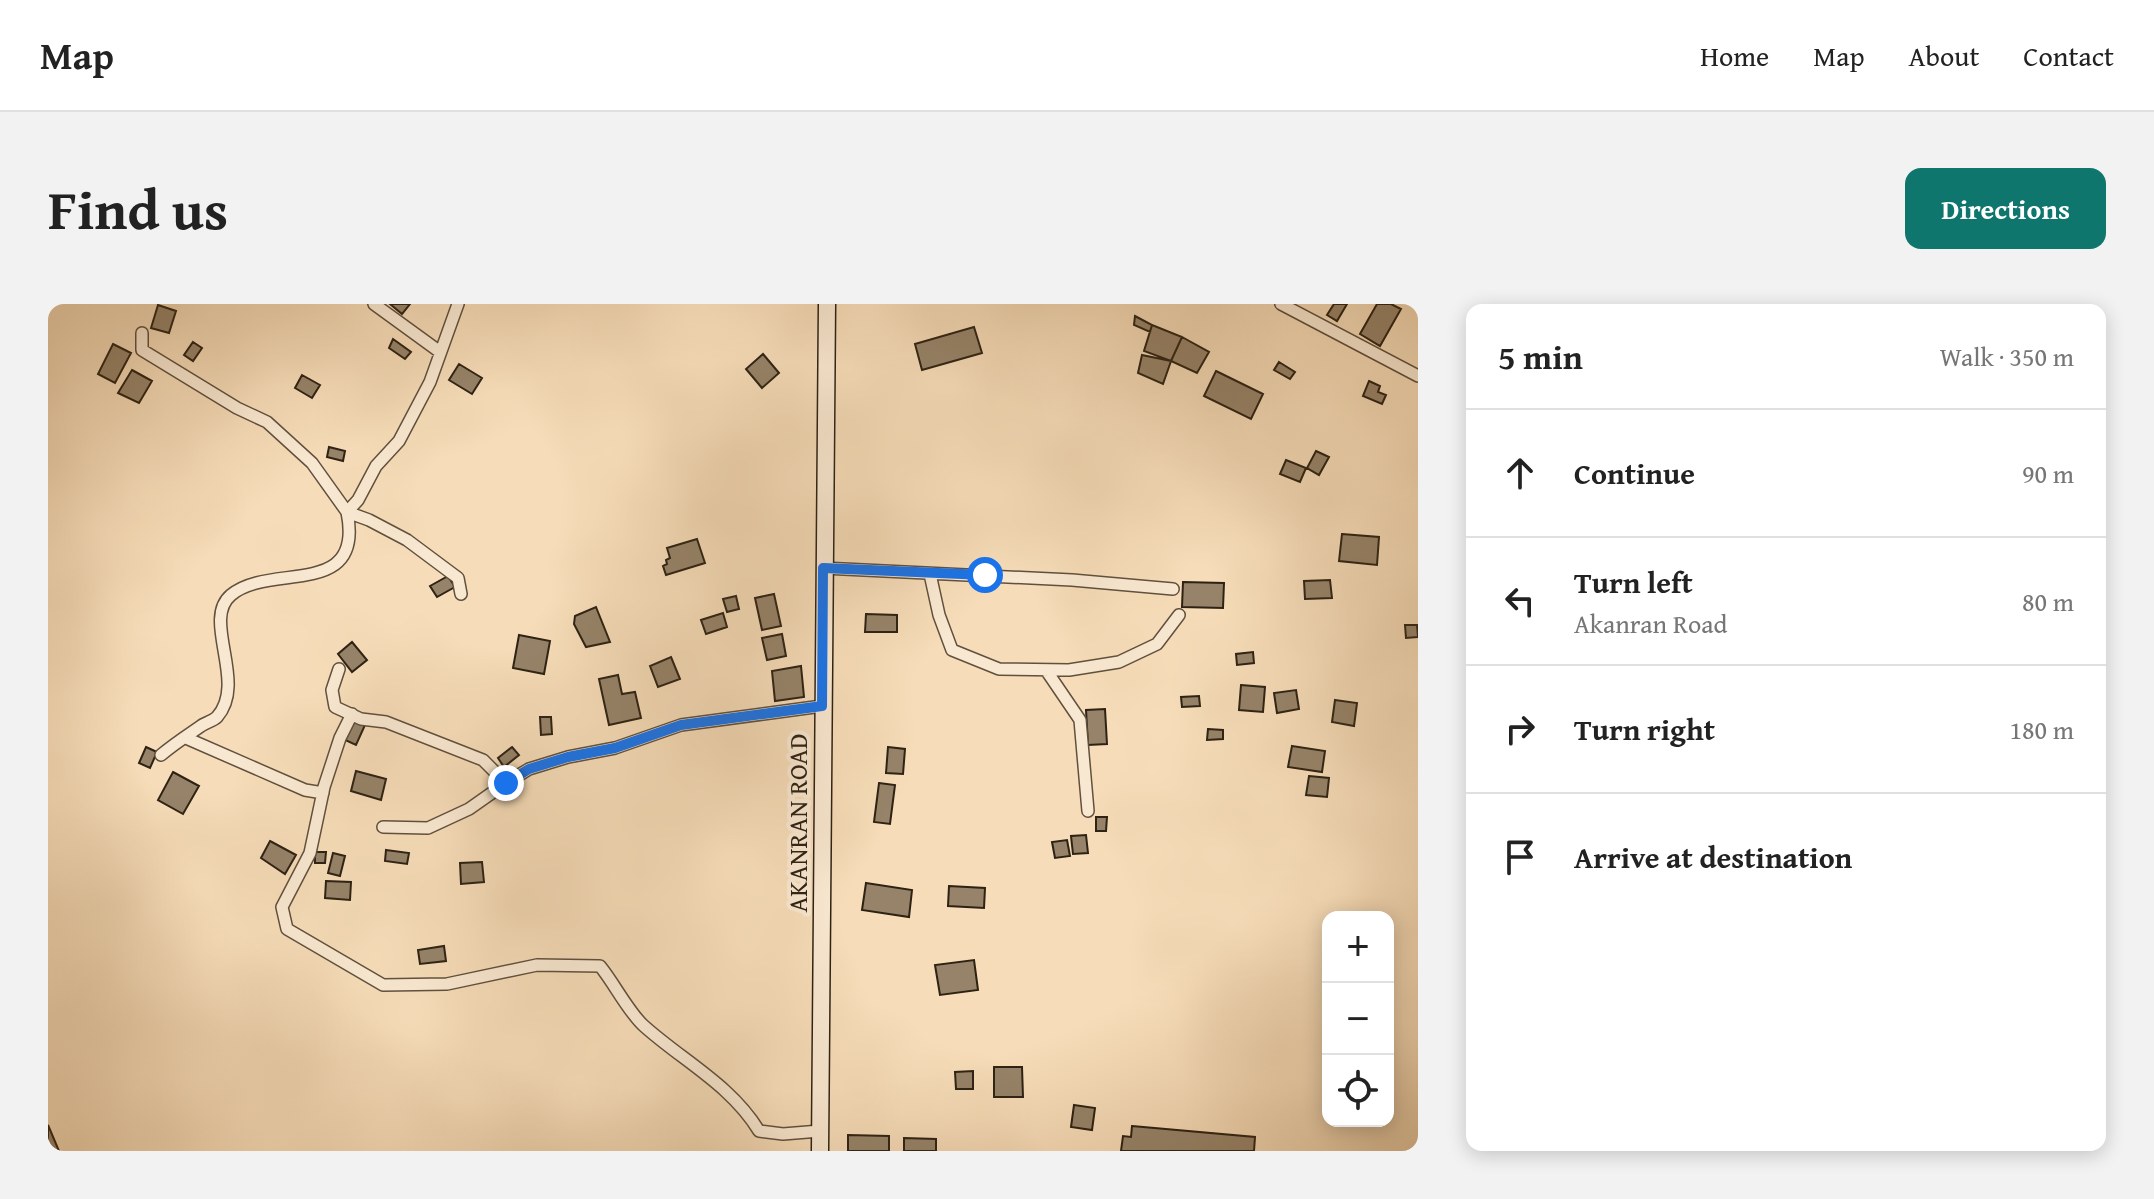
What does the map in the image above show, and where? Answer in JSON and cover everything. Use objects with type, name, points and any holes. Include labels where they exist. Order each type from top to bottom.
[{"type":"main road","name":"AKANRAN ROAD","points":[[820,1151],[827,304]]},
{"type":"street","points":[[374,304],[440,352]]},
{"type":"street","points":[[347,512],[358,500],[376,466],[399,441],[430,382],[458,304]]},
{"type":"street","points":[[1281,304],[1418,376]]},
{"type":"street","points":[[142,333],[142,350],[237,408],[267,422],[312,463],[347,512],[351,531],[343,552],[331,568],[303,577],[245,586],[228,596],[220,619],[231,686],[217,717],[161,755]]},
{"type":"street","points":[[347,512],[369,520],[431,556],[458,578],[461,594]]},
{"type":"street","points":[[823,568],[1072,580],[1173,589]]},
{"type":"street","points":[[930,574],[939,615],[952,650],[999,669],[1069,670],[1119,662],[1157,644],[1179,615]]},
{"type":"street","points":[[339,669],[332,690],[335,707],[361,719],[386,722],[483,760],[506,783]]},
{"type":"street","points":[[1046,670],[1080,720],[1088,811]]},
{"type":"street","points":[[383,827],[428,828],[469,809],[529,769],[568,757],[615,748],[681,725],[822,706]]},
{"type":"street","points":[[352,714],[340,738],[323,793],[310,853],[282,907],[287,929],[383,985],[447,984],[537,965],[600,966],[642,1024],[718,1084],[748,1113],[759,1131],[783,1134],[820,1131]]},
{"type":"street","points":[[186,738],[305,790],[323,793]]},
{"type":"building","points":[[390,304],[410,304],[402,314]]},
{"type":"building","points":[[1334,304],[1347,304],[1337,321],[1327,315]]},
{"type":"building","points":[[1377,304],[1391,304],[1401,309],[1380,346],[1360,334]]},
{"type":"building","points":[[158,305],[176,311],[169,333],[151,328]]},
{"type":"building","points":[[1135,316],[1152,325],[1150,332],[1134,325]]},
{"type":"building","points":[[1152,325],[1182,337],[1171,361],[1144,351]]},
{"type":"building","points":[[974,327],[982,353],[922,370],[915,344]]},
{"type":"building","points":[[1182,337],[1209,352],[1197,373],[1171,361]]},
{"type":"building","points":[[393,339],[411,352],[405,359],[389,348]]},
{"type":"building","points":[[193,342],[202,348],[193,361],[184,355]]},
{"type":"building","points":[[113,344],[131,353],[115,383],[98,374]]},
{"type":"building","points":[[763,354],[779,373],[762,388],[746,369]]},
{"type":"building","points":[[1142,355],[1171,361],[1163,384],[1138,373]]},
{"type":"building","points":[[1279,362],[1295,372],[1290,379],[1274,370]]},
{"type":"building","points":[[459,364],[482,378],[472,394],[449,380]]},
{"type":"building","points":[[132,370],[152,381],[139,403],[118,393]]},
{"type":"building","points":[[1216,371],[1263,394],[1251,419],[1204,396]]},
{"type":"building","points":[[302,375],[320,385],[312,398],[295,388]]},
{"type":"building","points":[[1369,381],[1380,386],[1378,392],[1386,395],[1382,404],[1363,396]]},
{"type":"building","points":[[329,447],[345,451],[343,461],[327,457]]},
{"type":"building","points":[[1316,451],[1329,457],[1319,475],[1307,468]]},
{"type":"building","points":[[1286,460],[1306,468],[1300,482],[1280,474]]},
{"type":"building","points":[[1342,534],[1379,537],[1377,565],[1339,561]]},
{"type":"building","points":[[697,539],[705,563],[666,575],[663,566],[670,558],[667,548]]},
{"type":"building","points":[[448,576],[455,587],[437,597],[430,586]]},
{"type":"building","points":[[1330,580],[1332,598],[1305,599],[1304,581]]},
{"type":"building","points":[[1183,582],[1224,583],[1223,608],[1182,607]]},
{"type":"building","points":[[774,594],[781,626],[762,630],[755,598]]},
{"type":"building","points":[[736,596],[739,609],[727,612],[723,599]]},
{"type":"building","points":[[596,607],[610,642],[586,647],[574,624],[575,616]]},
{"type":"building","points":[[723,613],[727,627],[706,634],[701,620]]},
{"type":"building","points":[[866,614],[897,615],[897,632],[865,632]]},
{"type":"building","points":[[1405,625],[1417,625],[1418,637],[1406,638]]},
{"type":"building","points":[[782,634],[786,656],[767,660],[762,638]]},
{"type":"building","points":[[519,635],[550,641],[544,674],[513,668]]},
{"type":"building","points":[[352,642],[367,660],[352,672],[338,654]]},
{"type":"building","points":[[1253,652],[1254,663],[1237,665],[1236,654]]},
{"type":"building","points":[[671,657],[680,679],[658,687],[650,666]]},
{"type":"building","points":[[801,666],[804,697],[775,701],[772,671]]},
{"type":"building","points":[[618,675],[622,694],[635,692],[641,718],[609,725],[599,679]]},
{"type":"building","points":[[1241,685],[1265,687],[1263,712],[1239,710]]},
{"type":"building","points":[[1296,690],[1299,709],[1277,713],[1274,693]]},
{"type":"building","points":[[1199,696],[1200,706],[1182,707],[1181,697]]},
{"type":"building","points":[[1335,700],[1357,703],[1354,726],[1332,722]]},
{"type":"building","points":[[1105,709],[1107,744],[1088,745],[1086,710]]},
{"type":"building","points":[[540,717],[551,717],[552,734],[541,735]]},
{"type":"building","points":[[351,719],[365,725],[356,745],[343,739]]},
{"type":"building","points":[[1208,729],[1223,730],[1223,739],[1207,740]]},
{"type":"building","points":[[1292,746],[1325,751],[1322,772],[1288,767]]},
{"type":"building","points":[[146,747],[157,752],[150,768],[139,763]]},
{"type":"building","points":[[512,747],[519,755],[504,767],[498,758]]},
{"type":"building","points":[[888,747],[905,749],[903,774],[886,773]]},
{"type":"building","points":[[356,771],[386,779],[381,800],[351,791]]},
{"type":"building","points":[[173,772],[199,786],[183,814],[158,800]]},
{"type":"building","points":[[1309,776],[1329,778],[1327,797],[1306,795]]},
{"type":"building","points":[[879,783],[895,785],[890,824],[874,822]]},
{"type":"building","points":[[1096,817],[1107,817],[1106,831],[1096,831]]},
{"type":"building","points":[[1086,835],[1088,853],[1073,854],[1071,836]]},
{"type":"building","points":[[1067,840],[1070,856],[1055,858],[1052,842]]},
{"type":"building","points":[[270,841],[296,855],[285,874],[261,858]]},
{"type":"building","points":[[386,850],[409,853],[407,864],[385,861]]},
{"type":"building","points":[[315,852],[326,852],[325,863],[315,863]]},
{"type":"building","points":[[333,853],[345,856],[340,876],[328,873]]},
{"type":"building","points":[[482,862],[484,882],[461,884],[460,863]]},
{"type":"building","points":[[326,881],[351,882],[350,900],[325,898]]},
{"type":"building","points":[[866,883],[912,890],[909,917],[862,910]]},
{"type":"building","points":[[949,886],[985,888],[984,908],[948,906]]},
{"type":"building","points":[[444,946],[446,961],[420,964],[418,950]]},
{"type":"building","points":[[974,960],[978,990],[940,995],[935,965]]},
{"type":"building","points":[[994,1067],[1022,1067],[1023,1097],[994,1097]]},
{"type":"building","points":[[973,1071],[973,1089],[956,1089],[955,1072]]},
{"type":"building","points":[[1074,1105],[1095,1108],[1092,1130],[1071,1127]]},
{"type":"building","points":[[48,1125],[59,1151],[48,1151]]},
{"type":"building","points":[[1132,1126],[1255,1137],[1254,1151],[1121,1151],[1123,1136],[1131,1137]]},
{"type":"building","points":[[848,1135],[889,1136],[889,1151],[848,1151]]},
{"type":"building","points":[[904,1138],[936,1139],[936,1151],[904,1151]]},
{"type":"route","points":[[506,783],[529,769],[568,757],[615,748],[681,725],[822,706],[823,568],[985,575]]}]
